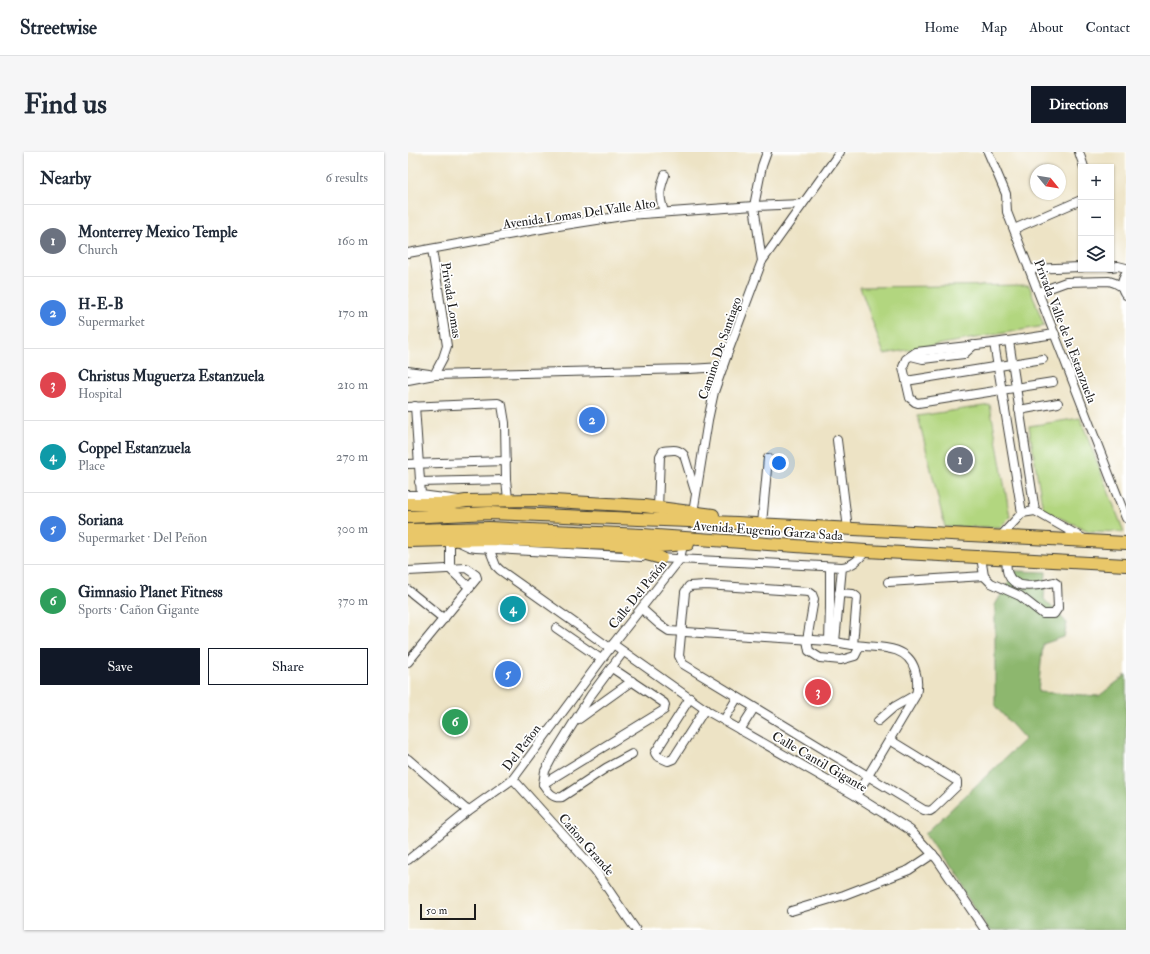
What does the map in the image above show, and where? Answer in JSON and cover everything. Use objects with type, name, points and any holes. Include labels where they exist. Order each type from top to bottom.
[{"type":"highway","points":[[408,504],[447,504],[466,501],[508,499],[589,503],[693,512],[728,518],[737,523]]},
{"type":"highway","name":"Avenida Eugenio Garza Sada","points":[[408,517],[489,513],[762,524],[1126,543]]},
{"type":"highway","name":"Avenida Eugenio Garza Sada","points":[[408,530],[489,528],[643,535],[866,551],[1126,565]]},
{"type":"highway","points":[[408,541],[489,539],[658,546],[683,545],[719,540]]},
{"type":"highway","points":[[604,543],[661,558]]},
{"type":"street","points":[[762,261],[754,206],[762,166],[767,152]]},
{"type":"street","name":"Camino De Santiago","points":[[693,512],[714,392],[762,261],[840,152]]},
{"type":"street","name":"Privada Valle de la Estanzuela","points":[[988,152],[1006,194],[1007,212],[1126,518]]},
{"type":"street","points":[[1079,152],[1083,164]]},
{"type":"street","points":[[664,212],[660,199],[660,189],[665,175]]},
{"type":"street","points":[[1014,229],[1078,201]]},
{"type":"street","name":"Avenida Lomas Del Valle Alto","points":[[408,253],[552,227],[629,215],[802,204]]},
{"type":"street","name":"Privada Lomas","points":[[432,249],[447,346],[443,358],[434,375]]},
{"type":"street","points":[[1114,267],[1126,268]]},
{"type":"street","points":[[1063,268],[1066,282]]},
{"type":"street","points":[[1030,269],[1078,268]]},
{"type":"street","points":[[1126,273],[1122,282],[1122,287],[1126,295]]},
{"type":"street","points":[[1039,292],[1066,282],[1109,281],[1122,287]]},
{"type":"street","points":[[1053,382],[918,403],[914,402],[910,398],[903,366],[904,362],[916,352],[1055,334]]},
{"type":"street","points":[[1009,341],[1035,510]]},
{"type":"street","points":[[994,343],[1022,513]]},
{"type":"street","points":[[906,381],[1043,359]]},
{"type":"street","points":[[408,380],[434,375],[723,367]]},
{"type":"street","points":[[408,371],[434,375]]},
{"type":"street","points":[[1020,410],[1058,403]]},
{"type":"street","points":[[421,495],[411,406],[500,404],[504,408],[508,499]]},
{"type":"street","points":[[837,440],[848,529]]},
{"type":"street","points":[[658,508],[660,456],[663,451],[681,451],[684,455],[696,493]]},
{"type":"street","points":[[762,524],[768,458]]},
{"type":"street","points":[[408,464],[506,461]]},
{"type":"street","points":[[419,482],[506,480]]},
{"type":"street","points":[[408,495],[448,497],[466,501]]},
{"type":"street","points":[[1000,537],[1022,513],[1035,510],[1088,541]]},
{"type":"street","points":[[450,569],[452,540],[470,547],[680,560],[830,567],[846,567],[855,562],[866,551]]},
{"type":"street","points":[[680,560],[683,545]]},
{"type":"street","name":"Calle Cantil Gigante","points":[[489,548],[496,566],[500,570],[611,646],[623,652],[706,709],[740,730],[906,826],[933,854],[985,930]]},
{"type":"street","points":[[980,557],[984,576],[990,583],[1020,596],[1043,614],[1054,614],[1058,608],[1057,584],[1054,582],[1030,586],[1017,583],[1012,580],[1008,574],[1006,558]]},
{"type":"street","name":"Calle Del Peñón","points":[[611,646],[680,560]]},
{"type":"street","points":[[830,567],[832,642]]},
{"type":"street","points":[[832,642],[842,567]]},
{"type":"street","points":[[408,571],[466,568],[476,575],[477,580],[408,662]]},
{"type":"street","points":[[450,569],[470,588]]},
{"type":"street","points":[[888,582],[984,576]]},
{"type":"street","points":[[1005,590],[1012,580]]},
{"type":"street","points":[[839,593],[853,594],[857,597],[855,656],[841,660],[820,658],[809,651],[808,640],[814,599],[812,594],[809,592],[706,585],[689,586],[687,588],[684,596],[679,656],[682,664],[737,698],[927,811],[933,809],[958,784],[954,779],[890,740]]},
{"type":"street","points":[[408,590],[444,619]]},
{"type":"street","points":[[642,609],[660,626],[669,631],[808,640],[890,648],[900,651],[909,658],[914,666],[918,678],[916,694],[856,796]]},
{"type":"street","points":[[556,628],[601,659]]},
{"type":"street","name":"Del Peñon","points":[[408,860],[468,811],[513,779],[611,646]]},
{"type":"street","points":[[623,652],[591,695],[544,771],[543,784],[550,794],[562,797],[606,768],[632,754]]},
{"type":"street","points":[[543,784],[664,710],[664,703],[612,668]]},
{"type":"street","points":[[574,722],[632,681]]},
{"type":"street","points":[[878,721],[894,707],[916,694]]},
{"type":"street","points":[[591,695],[602,702]]},
{"type":"street","points":[[690,698],[655,753],[656,756],[668,762],[673,759],[706,709]]},
{"type":"street","points":[[724,720],[737,698]]},
{"type":"street","points":[[740,730],[754,708]]},
{"type":"street","points":[[408,759],[468,811]]},
{"type":"street","name":"Cañon Grande","points":[[513,779],[595,870],[636,930]]},
{"type":"street","points":[[791,911],[844,895],[909,870],[933,854]]},
{"type":"green space","points":[[1029,285],[1044,326],[884,354],[860,287]]},
{"type":"green space","points":[[990,405],[1010,517],[1000,527],[945,527],[918,416]]},
{"type":"green space","points":[[1080,418],[1124,532],[1089,531],[1043,510],[1029,426]]},
{"type":"green space","points":[[1015,571],[1046,572],[1044,599],[1067,623],[1064,637],[1043,644],[1038,692],[1099,696],[1126,675],[1126,930],[989,930],[925,834],[1025,739],[995,706],[995,605]]},
{"type":"place","name":"H-E-B","points":[[592,420]]},
{"type":"place","name":"Monterrey Mexico Temple","points":[[960,460]]},
{"type":"place","name":"Coppel Estanzuela","points":[[513,609]]},
{"type":"place","name":"Soriana","points":[[508,674]]},
{"type":"place","name":"Christus Muguerza Estanzuela","points":[[818,692]]},
{"type":"place","name":"Gimnasio Planet Fitness","points":[[455,722]]}]
